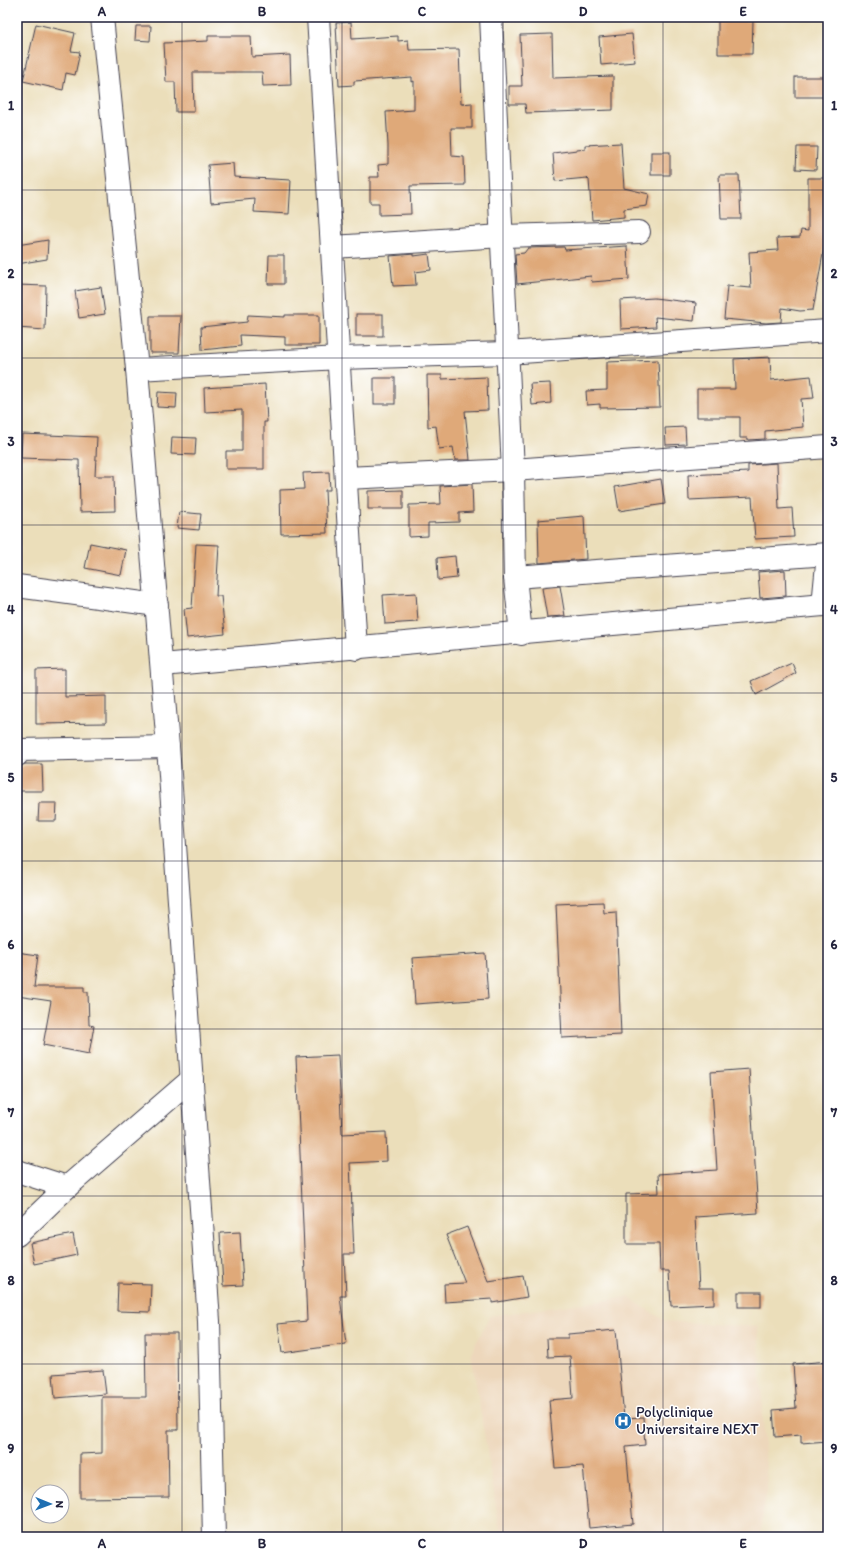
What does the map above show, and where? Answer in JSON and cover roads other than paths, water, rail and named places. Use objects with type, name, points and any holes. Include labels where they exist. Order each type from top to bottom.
[{"type":"street","points":[[102,17],[137,369],[162,665],[209,1321],[214,1537]]},
{"type":"street","points":[[318,17],[340,358],[356,649]]},
{"type":"street","points":[[491,17],[513,470],[515,577],[521,634]]},
{"type":"street","points":[[333,246],[502,236],[639,232]]},
{"type":"street","points":[[137,369],[340,358],[507,353],[828,331]]},
{"type":"street","points":[[346,478],[513,470],[828,447]]},
{"type":"street","points":[[162,665],[521,634],[825,603],[828,554],[515,577]]},
{"type":"street","points":[[17,586],[157,605]]},
{"type":"street","points":[[18,751],[168,747]]},
{"type":"street","points":[[17,1235],[67,1187],[192,1079]]},
{"type":"street","points":[[17,1171],[67,1187]]},
{"type":"place","name":"Polyclinique Universitaire NEXT","points":[[623,1421]]}]
